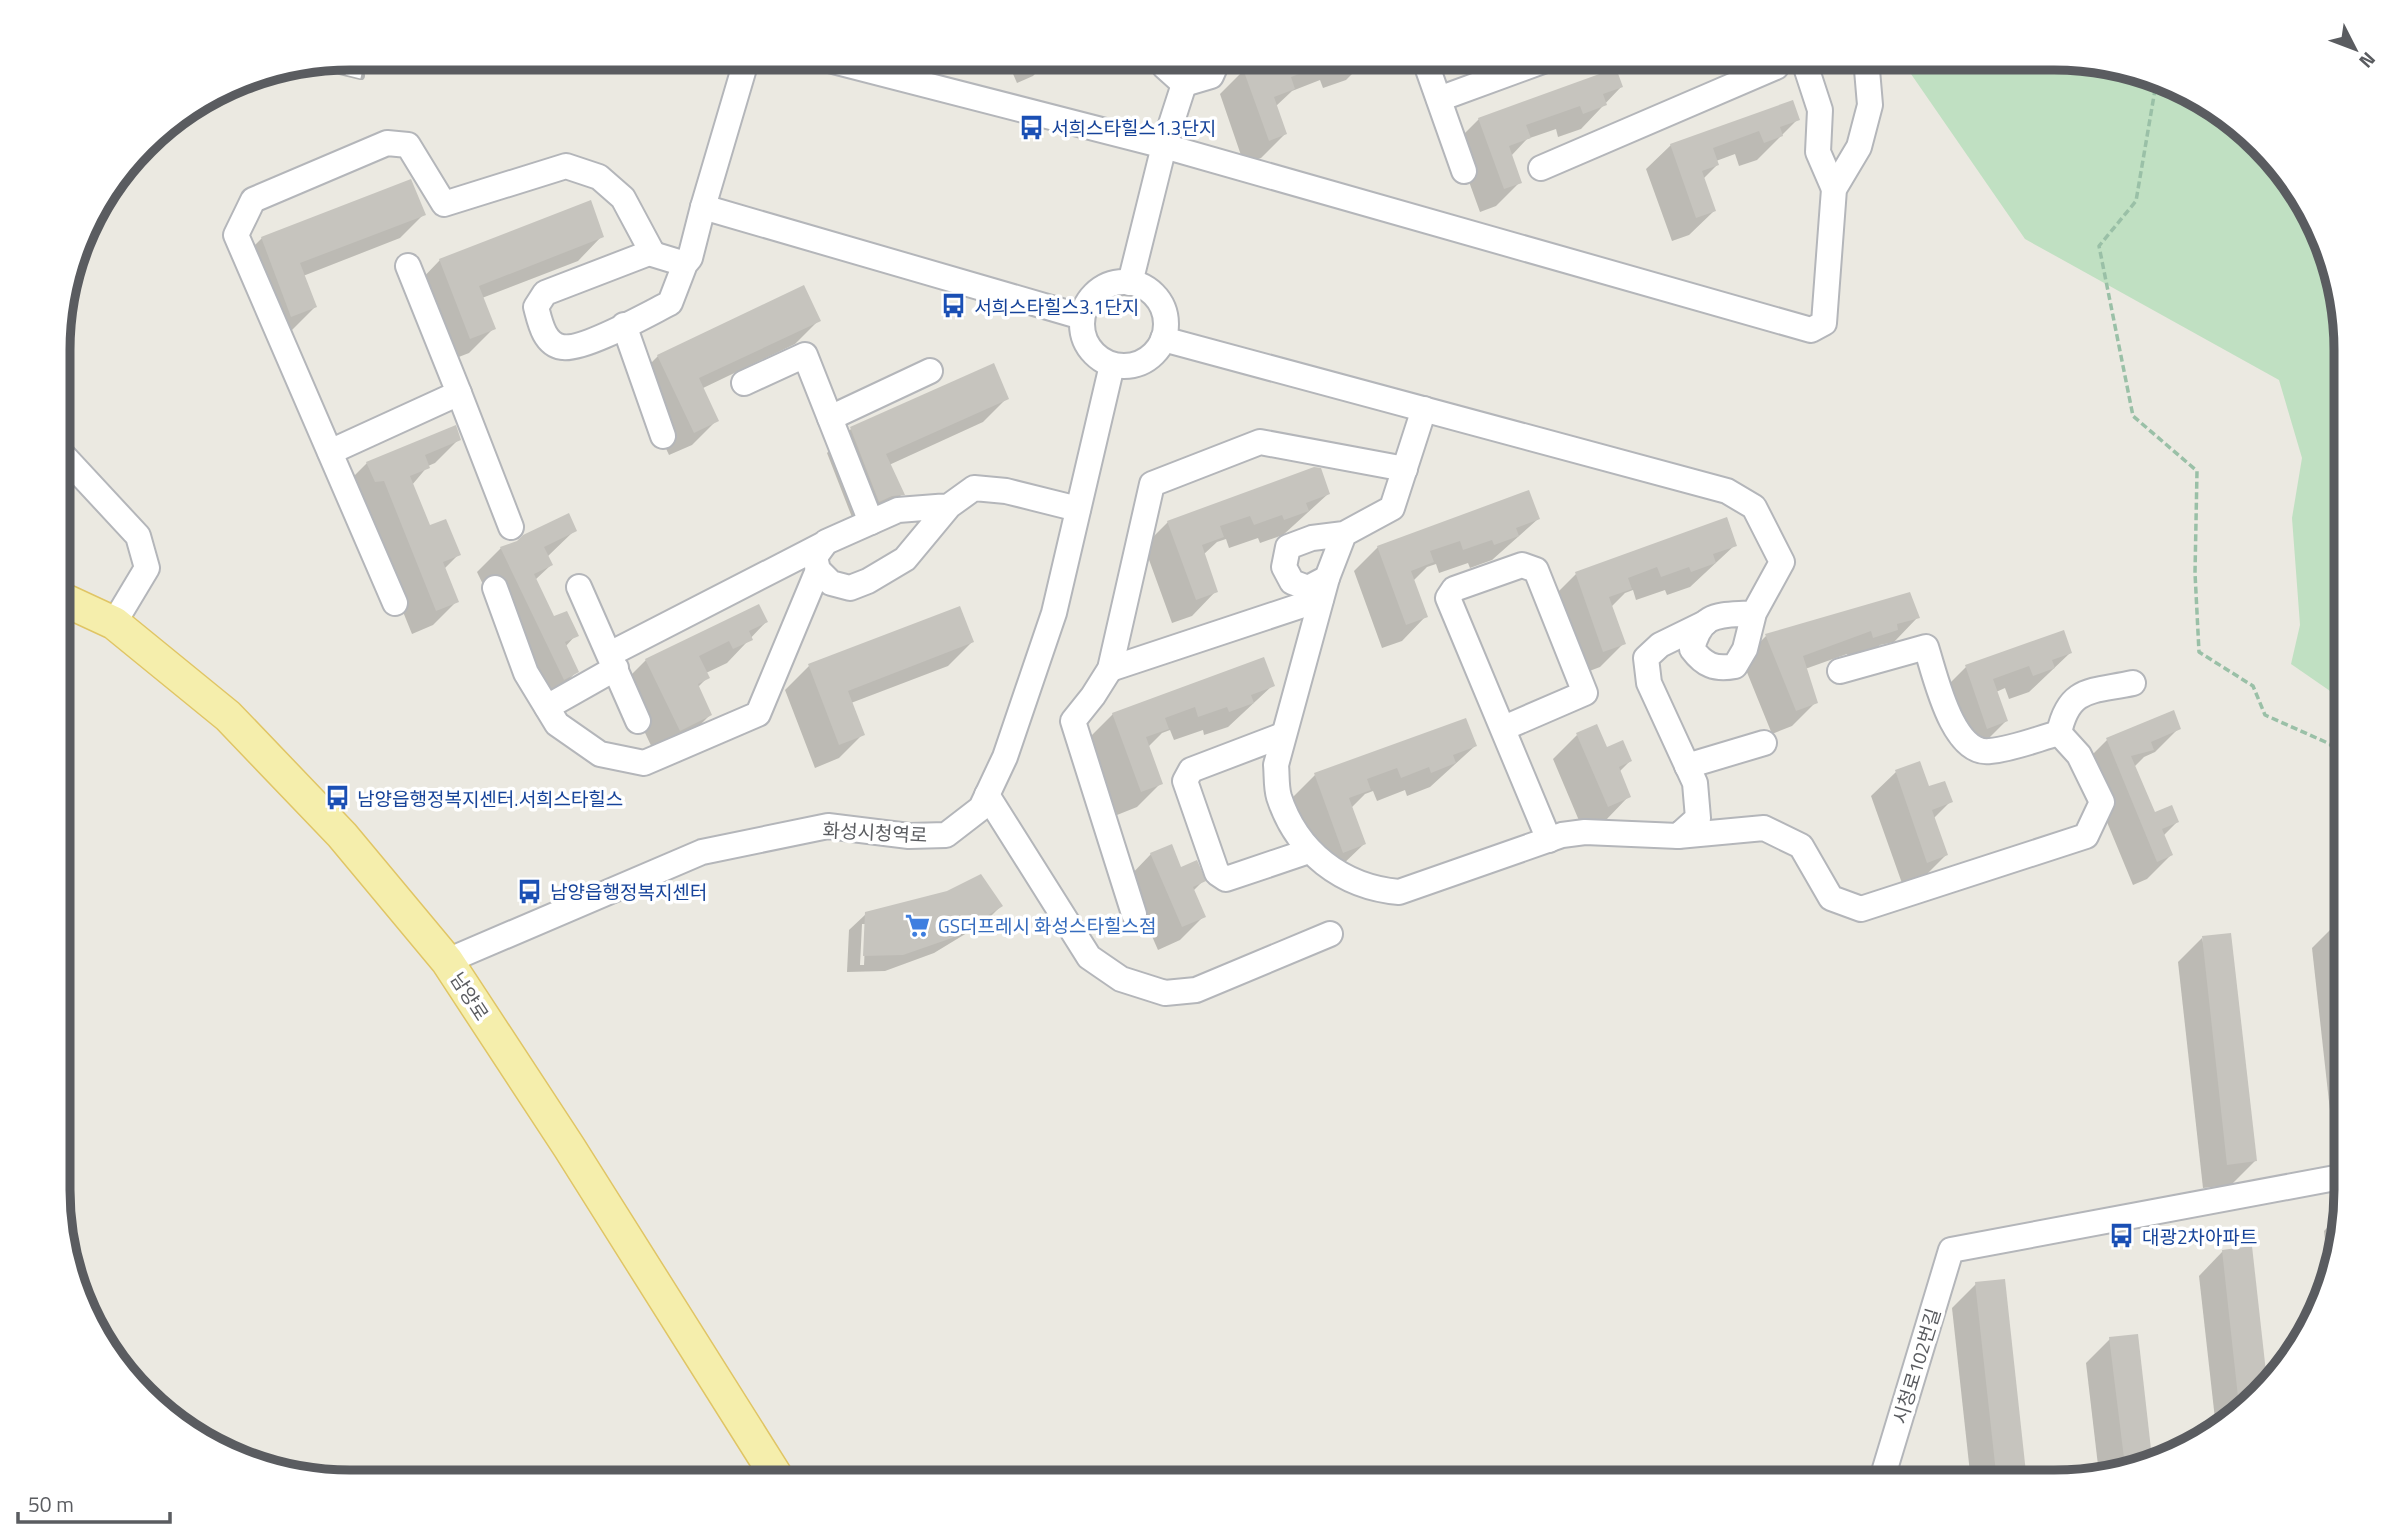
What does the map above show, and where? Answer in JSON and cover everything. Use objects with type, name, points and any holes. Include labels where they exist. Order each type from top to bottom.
[{"type":"main road","name":"남양로","points":[[70,603],[114,623],[228,716],[342,835],[447,961],[569,1147],[772,1470]]},
{"type":"street","points":[[685,264],[649,253],[545,293],[536,307],[541,326],[549,341],[562,347],[584,345],[670,303],[685,264],[690,258],[743,70]]},
{"type":"street","points":[[868,70],[1164,146],[1811,330],[1824,323],[1834,189],[1859,147],[1870,105],[1867,70]]},
{"type":"street","points":[[1168,70],[1184,84]]},
{"type":"street","points":[[1184,84],[1211,76],[1214,70]]},
{"type":"street","points":[[1428,70],[1464,171]]},
{"type":"street","points":[[1439,99],[1518,70]]},
{"type":"street","points":[[1541,168],[1757,70]]},
{"type":"street","points":[[1807,70],[1819,110],[1818,152],[1834,189]]},
{"type":"street","points":[[1130,283],[1164,146],[1184,84]]},
{"type":"street","points":[[395,603],[236,235],[253,200],[387,143],[408,145],[444,204],[566,166],[599,177],[623,198],[653,254]]},
{"type":"street","points":[[703,207],[1082,317]]},
{"type":"street","points":[[408,266],[511,527]]},
{"type":"street","points":[[1112,283],[1130,283],[1140,285],[1158,299],[1165,317],[1163,339],[1155,353],[1139,363],[1130,366],[1112,365],[1102,361],[1084,340],[1082,317],[1089,300],[1099,290],[1112,283]]},
{"type":"street","points":[[624,325],[663,436]]},
{"type":"street","points":[[1163,339],[1727,491],[1754,507],[1782,562],[1754,613],[1745,649],[1735,666],[1712,666],[1701,660],[1692,649],[1697,630],[1713,617],[1754,613]]},
{"type":"street","points":[[744,383],[805,355],[871,522]]},
{"type":"street","name":"화성시청역로","points":[[447,961],[702,852],[828,826],[909,836],[946,835],[981,808],[1006,757],[1054,614],[1112,365]]},
{"type":"street","points":[[830,418],[930,371]]},
{"type":"street","points":[[330,452],[459,393]]},
{"type":"street","points":[[1324,589],[1308,588],[1292,582],[1284,567],[1288,547],[1312,538],[1344,534],[1392,508],[1424,409]]},
{"type":"street","points":[[1134,914],[1073,721],[1110,669],[1152,484],[1260,442],[1405,469]]},
{"type":"street","points":[[70,463],[138,536],[147,568],[114,623]]},
{"type":"street","points":[[824,544],[815,557],[818,570],[831,583],[850,588],[905,559],[949,506],[974,488],[1006,491],[1078,509]]},
{"type":"street","points":[[547,707],[613,661],[824,544],[898,510],[949,506]]},
{"type":"street","points":[[1344,534],[1324,589],[1276,765],[1279,795],[1291,824],[1309,851],[1343,878],[1375,890],[1399,892],[1549,840],[1585,832],[1678,835],[1764,828],[1801,846],[1831,898],[1861,909],[2086,836],[2102,802],[2079,755],[2059,733]]},
{"type":"street","points":[[1504,728],[1585,693],[1536,570],[1522,565],[1454,589],[1448,598],[1549,840]]},
{"type":"street","points":[[495,587],[526,673],[557,724],[600,754],[644,763],[758,714],[818,570]]},
{"type":"street","points":[[579,587],[638,721]]},
{"type":"street","points":[[1110,669],[1324,589]]},
{"type":"street","points":[[1678,835],[1698,818],[1695,783],[1648,683],[1646,658],[1660,645],[1705,623]]},
{"type":"street","points":[[1840,671],[1926,647],[1953,727],[1968,743],[1987,752],[2059,733]]},
{"type":"street","points":[[2059,733],[2063,713],[2077,696],[2133,683]]},
{"type":"street","points":[[1283,735],[1191,770],[1185,782],[1217,873],[1226,879],[1309,851]]},
{"type":"street","points":[[1687,766],[1764,743]]},
{"type":"street","points":[[987,795],[1089,957],[1121,979],[1165,993],[1196,990],[1330,934]]},
{"type":"street","name":"시청로102번길","points":[[1885,1470],[1951,1250],[2334,1178]]},
{"type":"path","points":[[2155,89],[2136,201],[2099,246],[2133,416],[2197,471],[2195,573],[2199,652],[2253,686],[2265,715],[2330,744],[2334,751]]},
{"type":"green space","points":[[1910,70],[2054,70],[2109,75],[2144,85],[2178,99],[2210,117],[2239,139],[2265,165],[2287,194],[2313,243],[2332,313],[2334,694],[2291,664],[2300,625],[2292,518],[2302,458],[2279,380],[2025,239]]},
{"type":"building","points":[[1243,70],[1310,70],[1291,77],[1295,89],[1274,97],[1287,134],[1269,141]]},
{"type":"building","points":[[1610,70],[1617,70],[1623,87],[1603,94],[1607,105],[1583,114],[1580,106],[1526,125],[1531,138],[1509,146],[1522,183],[1504,189],[1478,118]]},
{"type":"building","points":[[1793,100],[1800,120],[1780,127],[1783,136],[1764,143],[1759,131],[1713,148],[1719,165],[1702,171],[1716,211],[1696,218],[1670,144]]},
{"type":"building","points":[[411,179],[426,215],[300,263],[317,307],[291,317],[261,237]]},
{"type":"building","points":[[591,200],[604,237],[479,286],[496,329],[470,339],[439,259]]},
{"type":"building","points":[[804,285],[821,321],[699,378],[719,421],[694,433],[657,355]]},
{"type":"building","points":[[994,363],[1009,399],[886,454],[905,495],[892,496],[879,502],[850,427]]},
{"type":"building","points":[[456,425],[461,440],[425,455],[430,468],[410,476],[430,525],[446,519],[461,555],[443,562],[459,602],[436,611],[384,481],[375,482],[366,462]]},
{"type":"building","points":[[1314,467],[1321,468],[1330,494],[1306,503],[1309,511],[1284,520],[1282,515],[1254,525],[1250,516],[1220,526],[1224,537],[1202,545],[1218,592],[1196,600],[1167,521]]},
{"type":"building","points":[[1529,490],[1540,519],[1516,528],[1519,536],[1494,545],[1492,540],[1463,550],[1460,541],[1430,551],[1434,562],[1411,571],[1428,617],[1406,625],[1377,546]]},
{"type":"building","points":[[569,513],[577,531],[544,547],[553,565],[534,574],[554,616],[567,611],[579,636],[565,642],[579,672],[564,680],[500,547],[517,541],[523,535]]},
{"type":"building","points":[[1727,517],[1737,546],[1713,554],[1716,563],[1691,572],[1689,567],[1661,577],[1657,567],[1628,578],[1632,589],[1609,597],[1626,644],[1603,652],[1575,572]]},
{"type":"building","points":[[1910,592],[1920,618],[1897,624],[1898,630],[1873,638],[1871,631],[1803,656],[1818,703],[1796,711],[1765,634]]},
{"type":"building","points":[[759,604],[768,622],[749,631],[753,640],[733,649],[729,641],[699,656],[710,678],[698,684],[712,715],[680,731],[645,659]]},
{"type":"building","points":[[960,606],[974,642],[848,691],[865,735],[839,745],[808,664]]},
{"type":"building","points":[[2064,630],[2072,653],[2052,660],[2055,668],[2033,676],[2029,666],[1993,679],[2008,721],[1987,729],[1965,665]]},
{"type":"building","points":[[1264,657],[1275,686],[1251,695],[1254,703],[1229,712],[1227,707],[1198,717],[1195,707],[1165,718],[1169,729],[1146,737],[1163,784],[1141,792],[1112,713]]},
{"type":"building","points":[[2174,710],[2181,729],[2151,742],[2154,750],[2131,756],[2155,812],[2172,805],[2179,822],[2162,829],[2173,855],[2157,862],[2106,738]]},
{"type":"building","points":[[1466,718],[1477,746],[1453,755],[1456,763],[1431,773],[1429,767],[1401,778],[1397,768],[1367,779],[1371,790],[1349,798],[1366,844],[1343,853],[1314,773]]},
{"type":"building","points":[[1597,724],[1607,747],[1623,740],[1632,761],[1619,767],[1631,797],[1608,807],[1576,733]]},
{"type":"building","points":[[1920,761],[1929,786],[1945,781],[1953,802],[1932,810],[1948,855],[1927,863],[1895,770]]},
{"type":"building","points":[[1172,844],[1181,867],[1197,860],[1206,881],[1193,887],[1206,917],[1182,927],[1150,853]]},
{"type":"building","name":"GS더프레시 화성스타힐스점","points":[[981,874],[1003,906],[952,938],[903,955],[863,956],[865,912],[947,891]]},
{"type":"building","points":[[2231,933],[2257,1161],[2227,1165],[2202,936]]},
{"type":"building","points":[[2252,1246],[2266,1373],[2238,1401],[2222,1250]]},
{"type":"building","points":[[2005,1279],[2026,1470],[1996,1470],[1975,1282]]},
{"type":"building","points":[[2138,1334],[2151,1452],[2124,1460],[2109,1337]]},
{"type":"railway","points":[[339,71],[361,76]]},
{"type":"place","name":"서희스타힐스1.3단지","points":[[1031,127]]},
{"type":"place","name":"서희스타힐스3.1단지","points":[[954,306]]},
{"type":"place","name":"남양읍행정복지센터.서희스타힐스","points":[[337,798]]},
{"type":"place","name":"남양읍행정복지센터","points":[[530,891]]},
{"type":"place","name":"GS더프레시 화성스타힐스점","points":[[918,925]]},
{"type":"place","name":"대광2차아파트","points":[[2122,1236]]}]
